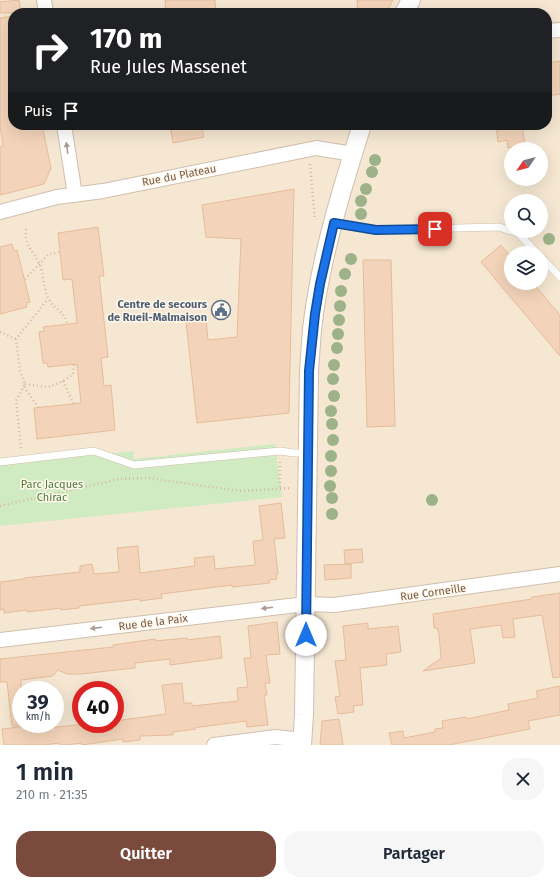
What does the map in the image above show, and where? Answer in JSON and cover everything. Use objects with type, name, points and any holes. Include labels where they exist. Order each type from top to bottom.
[{"type":"street","points":[[65,130],[75,195]]},
{"type":"street","points":[[214,745],[275,738],[302,743],[304,715],[309,371],[312,328],[334,223],[360,130]]},
{"type":"street","name":"Rue du Plateau","points":[[0,212],[57,197],[103,191],[316,148],[353,154]]},
{"type":"street","name":"Rue Corneille","points":[[306,604],[334,605],[560,574]]},
{"type":"street","name":"Rue de la Paix","points":[[0,640],[306,604]]},
{"type":"lane","points":[[334,223],[376,230],[499,227],[504,229]]},
{"type":"lane","points":[[523,238],[530,246]]},
{"type":"lane","points":[[548,264],[560,277]]},
{"type":"lane","points":[[0,462],[94,451],[134,464],[280,451],[308,453]]},
{"type":"path","points":[[310,164],[315,222]]},
{"type":"path","points":[[26,229],[25,234],[30,250],[39,264],[48,299],[66,318],[67,324]]},
{"type":"path","points":[[24,279],[49,254],[60,252]]},
{"type":"path","points":[[38,407],[25,386],[20,371],[16,339],[48,299]]},
{"type":"path","points":[[0,332],[16,339]]},
{"type":"path","points":[[25,386],[48,387],[63,381],[73,374],[74,364]]},
{"type":"path","points":[[63,381],[74,405]]},
{"type":"path","points":[[21,444],[16,401],[25,386]]},
{"type":"path","points":[[279,488],[280,451]]},
{"type":"path","points":[[0,506],[119,480],[135,478],[148,478],[240,491],[293,488]]},
{"type":"shaded area","points":[[0,0],[560,0],[560,745],[0,745]]},
{"type":"green space","name":"Parc Jacques Chirac","points":[[275,444],[282,497],[0,526],[0,465],[133,451],[134,459]]},
{"type":"building","points":[[19,0],[20,8],[8,8],[8,13],[0,13],[0,2]]},
{"type":"building","points":[[165,0],[215,0],[216,8],[166,8]]},
{"type":"building","points":[[357,0],[393,0],[389,8],[358,8]]},
{"type":"building","points":[[8,17],[8,130],[43,130],[51,168],[44,184],[0,195],[0,147],[3,146],[0,125],[0,18]]},
{"type":"building","points":[[560,61],[560,94],[552,95],[552,62]]},
{"type":"building","points":[[171,130],[202,130],[204,137],[173,143]]},
{"type":"building","points":[[497,130],[523,130],[525,142],[507,142],[507,140],[498,142]]},
{"type":"building","points":[[294,189],[289,413],[197,423],[186,321],[206,319],[208,340],[237,337],[241,239],[206,237],[202,205]]},
{"type":"building","points":[[98,227],[104,276],[99,276],[108,357],[101,358],[104,386],[111,385],[115,430],[37,439],[34,408],[81,403],[77,364],[48,367],[47,363],[43,363],[39,332],[44,331],[43,327],[77,323],[72,279],[63,280],[58,233]]},
{"type":"building","points":[[12,244],[14,251],[17,250],[30,302],[26,303],[27,307],[0,314],[0,247]]},
{"type":"building","points":[[501,245],[504,249],[504,289],[481,262]]},
{"type":"building","points":[[363,260],[391,260],[395,426],[367,427]]},
{"type":"building","points":[[505,290],[539,290],[560,315],[560,356]]},
{"type":"building","points":[[281,503],[285,538],[274,539],[278,574],[276,574],[277,579],[269,580],[270,583],[232,587],[232,585],[161,594],[162,598],[79,606],[79,608],[61,610],[61,608],[4,613],[4,609],[0,610],[0,582],[80,572],[80,566],[92,564],[94,574],[119,572],[117,548],[138,546],[140,573],[195,566],[194,558],[214,556],[215,569],[255,565],[253,541],[263,540],[259,506]]},
{"type":"building","points":[[362,549],[363,562],[345,564],[344,550]]},
{"type":"building","points":[[351,564],[351,578],[325,580],[324,565]]},
{"type":"building","points":[[560,593],[560,677],[553,678],[542,615],[513,619],[515,637],[503,638],[501,625],[470,629],[475,663],[423,671],[441,658],[439,634],[437,628],[434,628],[433,614],[532,599],[532,597]]},
{"type":"building","points":[[277,622],[280,654],[266,655],[270,683],[265,683],[267,695],[264,695],[268,725],[247,727],[246,721],[173,732],[173,735],[140,736],[140,740],[123,742],[123,739],[82,745],[82,743],[60,745],[60,743],[43,745],[4,745],[2,729],[12,728],[12,733],[64,733],[64,726],[72,725],[72,733],[124,733],[124,720],[166,714],[162,685],[182,683],[184,703],[192,703],[192,706],[238,701],[237,688],[248,687],[244,658],[251,658],[248,626]]},
{"type":"building","points":[[368,623],[368,629],[398,626],[401,652],[386,654],[387,665],[360,668],[363,705],[353,706],[354,712],[338,714],[335,697],[340,696],[335,661],[346,660],[343,626]]},
{"type":"building","points":[[220,636],[222,658],[170,665],[170,659],[135,663],[135,668],[81,674],[67,674],[58,670],[53,676],[12,681],[12,726],[7,682],[0,682],[0,659],[113,647],[113,645],[155,639],[155,641],[187,638],[187,640]]},
{"type":"building","points":[[560,686],[560,715],[528,721],[530,729],[449,745],[392,745],[389,733],[403,731],[404,738],[435,732],[435,729],[443,728],[442,721],[466,717],[467,719],[509,710],[508,704],[538,698],[536,691]]},
{"type":"building","points":[[339,719],[343,745],[320,745],[322,721]]},
{"type":"place","name":"Centre de secours de Rueil-Malmaison","points":[[221,310]]},
{"type":"route","points":[[306,635],[305,576],[308,526],[309,371],[312,328],[334,223],[376,230],[435,229]]}]
